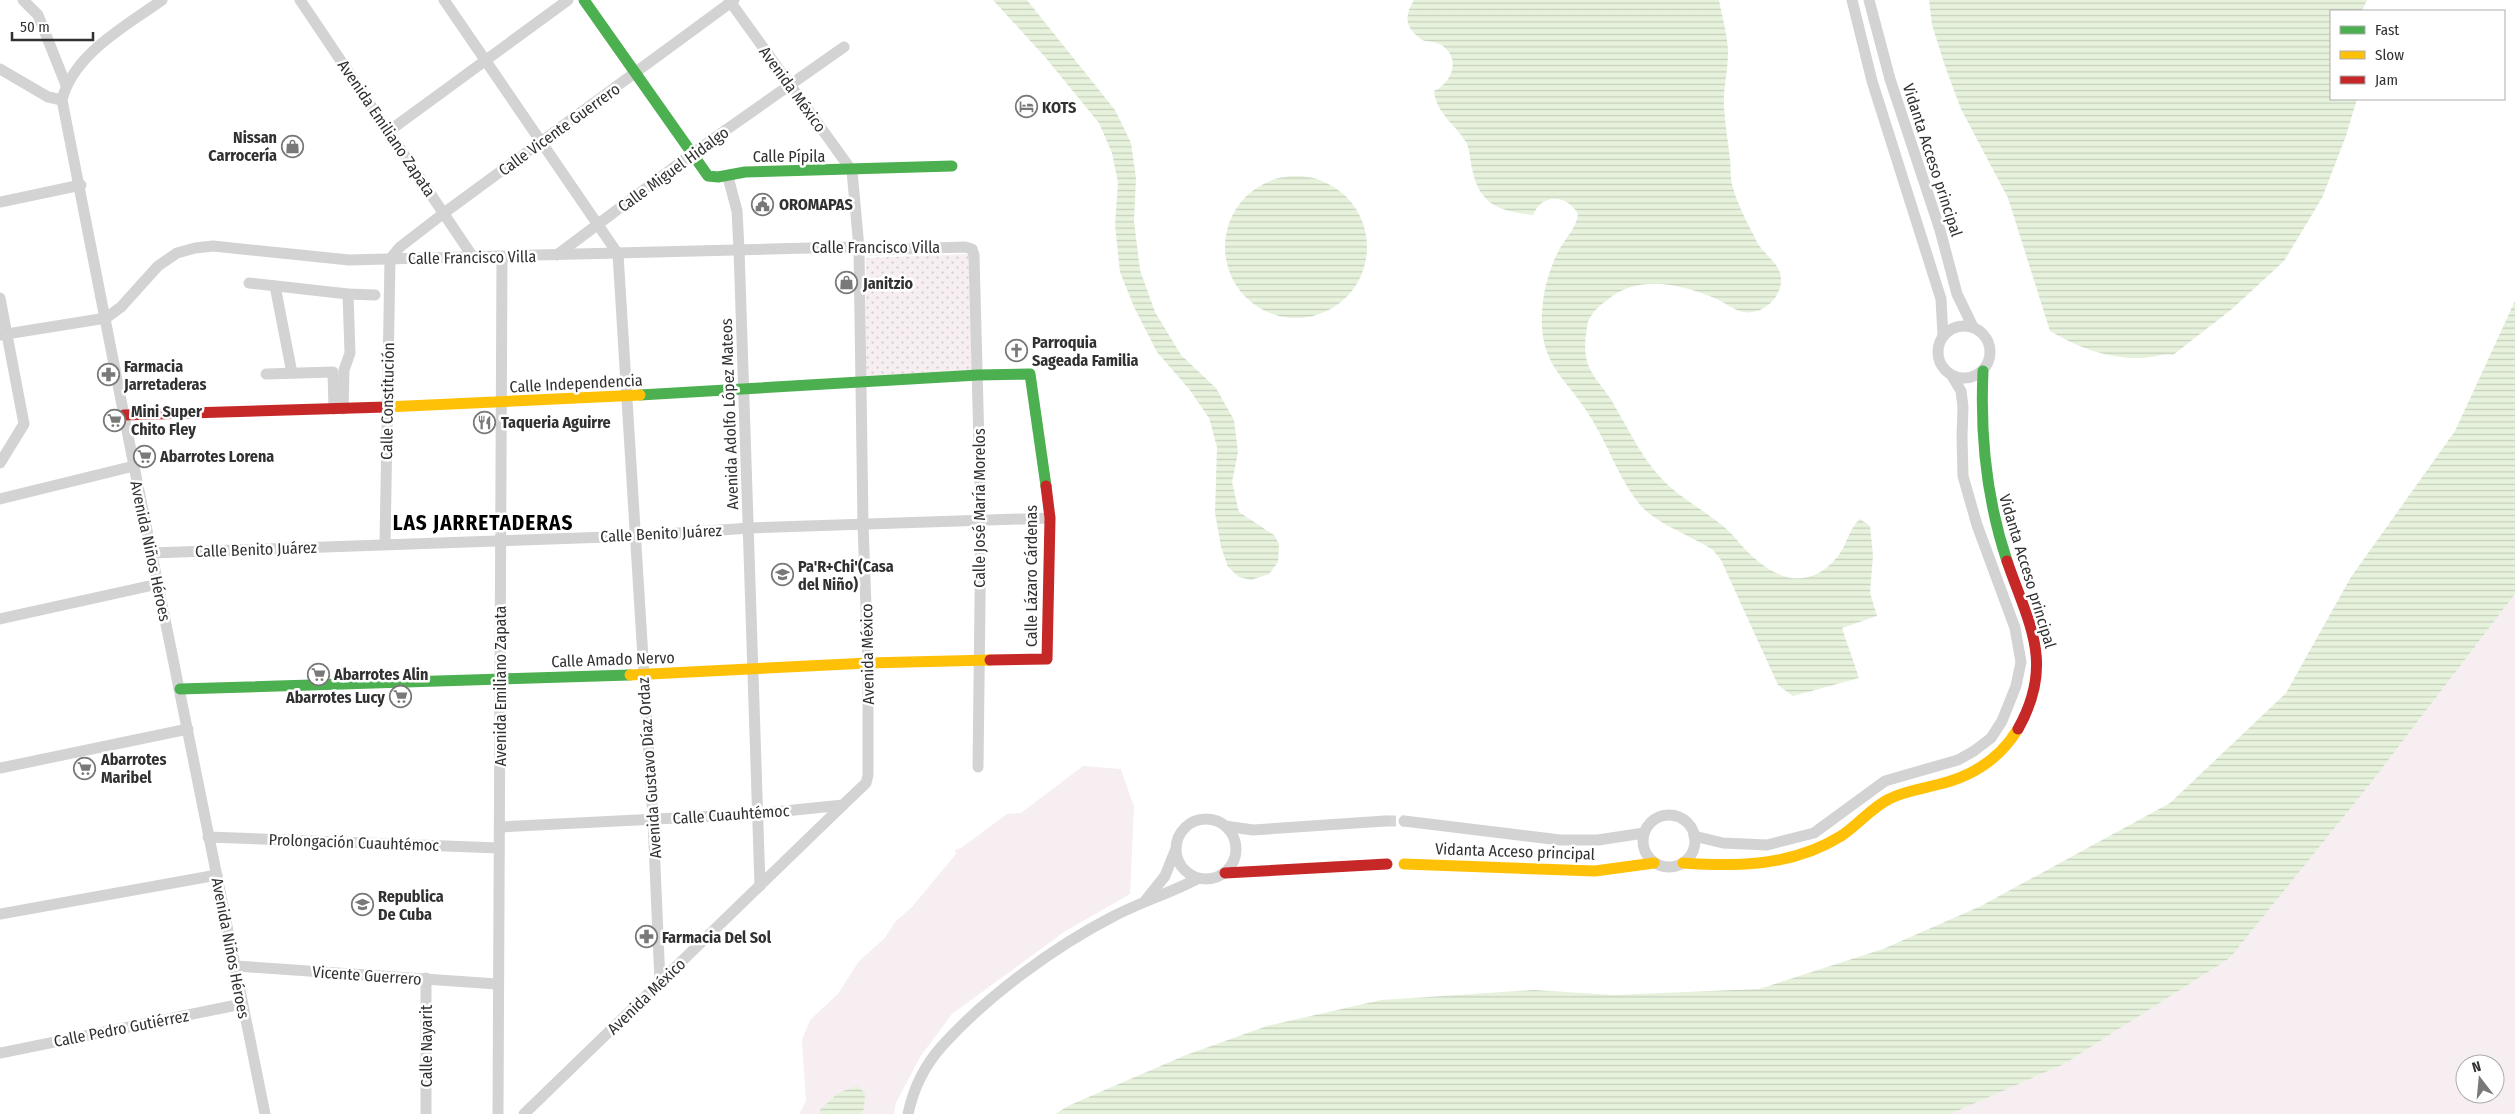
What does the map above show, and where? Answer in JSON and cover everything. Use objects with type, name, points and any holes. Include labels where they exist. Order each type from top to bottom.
[{"type":"street","points":[[23,0],[38,15],[66,84]]},
{"type":"street","name":"Avenida Niños Héroes","points":[[162,0],[100,45],[84,60],[66,84],[62,100],[265,1114]]},
{"type":"street","name":"Avenida Emiliano Zapata","points":[[300,0],[473,257]]},
{"type":"street","points":[[444,0],[618,254]]},
{"type":"street","points":[[389,131],[568,0]]},
{"type":"street","points":[[584,0],[708,176],[717,179],[728,177]]},
{"type":"street","points":[[1694,836],[1723,843],[1767,845],[1814,833],[1885,781],[1958,760],[1991,738],[2002,721],[2016,686],[2021,662],[2016,628],[1977,525],[1963,476],[1963,407],[1961,391],[1952,376],[1940,364],[1938,356],[1938,348],[1943,336],[1941,299],[1872,81],[1852,0]]},
{"type":"street","name":"Vidanta Acceso principal","points":[[1404,864],[1595,871],[1654,863],[1668,867],[1683,863],[1731,867],[1768,863],[1809,853],[1840,836],[1883,801],[1903,792],[1968,776],[1995,758],[2018,732],[2036,691],[2038,659],[2034,636],[2002,546],[1985,482],[1981,447],[1983,371],[1991,355],[1990,346],[1981,332],[1973,327],[1957,294],[1940,230],[1890,79],[1869,0]]},
{"type":"street","name":"Calle Vicente Guerrero","points":[[390,258],[400,247],[444,213],[731,1]]},
{"type":"street","name":"Avenida México","points":[[524,1114],[866,783],[868,775],[868,663],[862,524],[859,248],[852,171],[731,1]]},
{"type":"street","name":"Calle Miguel Hidalgo","points":[[557,255],[693,153],[844,47]]},
{"type":"street","points":[[0,69],[48,97],[62,100]]},
{"type":"street","name":"Calle Pípila","points":[[728,177],[742,172],[852,171],[952,166]]},
{"type":"street","name":"Avenida Adolfo López Mateos","points":[[728,177],[737,210],[740,249],[754,668],[756,814],[760,886]]},
{"type":"street","points":[[0,202],[80,185]]},
{"type":"street","name":"Calle Francisco Villa","points":[[4,335],[106,318],[121,307],[158,266],[177,253],[213,246],[252,248],[349,260],[618,254],[740,249],[859,248],[871,250],[966,247],[972,249]]},
{"type":"street","name":"Calle José María Morelos","points":[[972,249],[974,255],[978,375],[981,520],[978,767]]},
{"type":"street","name":"Avenida Gustavo Díaz Ordaz","points":[[618,254],[653,820],[660,982]]},
{"type":"street","name":"Avenida Emiliano Zapata","points":[[498,1114],[497,984],[498,848],[500,827],[502,257]]},
{"type":"street","name":"Calle Constitución","points":[[385,544],[390,258]]},
{"type":"street","points":[[249,283],[348,294],[375,295]]},
{"type":"street","points":[[274,286],[292,373]]},
{"type":"street","points":[[338,409],[344,370],[350,353],[348,294]]},
{"type":"street","points":[[0,298],[4,335],[24,424],[0,463]]},
{"type":"street","points":[[1943,336],[1955,327],[1973,327]]},
{"type":"street","points":[[1952,376],[1968,379],[1983,371]]},
{"type":"street","points":[[266,374],[333,372],[338,409]]},
{"type":"street","name":"Calle Independencia","points":[[124,415],[502,403],[978,375],[1030,374]]},
{"type":"street","name":"Calle Lázaro Cárdenas","points":[[1030,374],[1050,518],[1047,659]]},
{"type":"street","points":[[0,499],[134,466]]},
{"type":"street","name":"Calle Benito Juárez","points":[[152,553],[636,536],[750,528],[1050,518]]},
{"type":"street","points":[[0,619],[158,584]]},
{"type":"street","name":"Calle Amado Nervo","points":[[180,689],[643,675],[868,663],[1047,659]]},
{"type":"street","points":[[0,768],[188,729]]},
{"type":"street","name":"Calle Cuauhtémoc","points":[[500,827],[756,814],[843,805]]},
{"type":"street","points":[[1654,863],[1644,850],[1644,833],[1654,820],[1670,816],[1686,822],[1694,836],[1692,851],[1683,863]]},
{"type":"street","points":[[1145,901],[1165,876],[1181,832],[1188,825],[1206,819],[1225,826],[1253,830],[1385,821]]},
{"type":"street","points":[[1404,821],[1560,840],[1598,840],[1644,833]]},
{"type":"street","points":[[908,1114],[910,1102],[923,1074],[941,1047],[970,1018],[1056,950],[1112,917],[1145,901],[1176,890],[1198,878],[1217,878],[1225,873],[1231,866],[1236,849],[1235,840],[1225,826]]},
{"type":"street","name":"Prolongación Cuauhtémoc","points":[[208,836],[498,848]]},
{"type":"street","points":[[1175,851],[1182,868],[1198,878]]},
{"type":"street","points":[[1225,873],[1387,864]]},
{"type":"street","points":[[0,914],[217,875]]},
{"type":"street","name":"Vicente Guerrero","points":[[236,966],[497,984]]},
{"type":"street","name":"Calle Nayarit","points":[[426,978],[426,1114]]},
{"type":"street","name":"Calle Pedro Gutiérrez","points":[[0,1053],[242,1004]]},
{"type":"shaded area","points":[[993,0],[1027,0],[1115,110],[1131,143],[1136,178],[1134,221],[1140,270],[1155,312],[1181,355],[1216,388],[1234,420],[1238,452],[1232,482],[1239,512],[1274,535],[1279,544],[1278,562],[1269,574],[1251,580],[1239,577],[1228,567],[1221,547],[1215,513],[1217,447],[1209,418],[1189,389],[1157,352],[1134,307],[1120,272],[1115,225],[1118,183],[1112,153],[1099,123],[1045,57]]},
{"type":"shaded area","points":[[1414,0],[1719,0],[1728,47],[1724,106],[1732,185],[1757,242],[1779,270],[1781,275],[1780,289],[1773,301],[1768,305],[1762,309],[1750,312],[1740,311],[1717,299],[1677,286],[1649,284],[1623,290],[1601,305],[1588,322],[1585,343],[1587,362],[1636,444],[1659,476],[1678,493],[1722,525],[1748,552],[1772,571],[1798,578],[1812,576],[1825,569],[1838,556],[1853,527],[1860,519],[1870,526],[1873,555],[1870,593],[1877,616],[1842,628],[1859,678],[1793,696],[1778,685],[1721,560],[1713,550],[1656,518],[1641,506],[1634,496],[1621,476],[1594,423],[1555,369],[1544,341],[1542,323],[1543,301],[1547,282],[1556,256],[1573,229],[1578,214],[1573,207],[1561,200],[1548,200],[1542,203],[1533,215],[1501,208],[1485,198],[1475,180],[1466,142],[1442,112],[1435,99],[1434,91],[1445,83],[1452,71],[1452,59],[1442,45],[1423,40],[1412,31],[1408,23],[1408,14]]},
{"type":"shaded area","points":[[1929,0],[2367,0],[2362,10],[2330,10],[2330,100],[2357,100],[2346,136],[2322,198],[2284,261],[2232,309],[2173,355],[2142,358],[2117,357],[2094,351],[2072,343],[2050,331],[2008,198],[1961,109],[1932,25]]},
{"type":"shaded area","points":[[1296,176],[1310,177],[1323,181],[1336,188],[1346,197],[1355,207],[1362,220],[1366,233],[1366,261],[1362,274],[1355,287],[1346,297],[1336,306],[1323,313],[1310,317],[1296,318],[1282,317],[1269,313],[1256,306],[1246,297],[1237,287],[1230,274],[1226,261],[1225,247],[1226,233],[1230,220],[1237,207],[1246,197],[1256,188],[1269,181],[1282,177]]},
{"type":"shaded area","points":[[969,254],[972,370],[866,376],[866,258]]},
{"type":"shaded area","points":[[2515,301],[2515,594],[2370,784],[2230,958],[2064,1064],[1950,1114],[1055,1114],[1070,1105],[1186,1055],[1267,1026],[1381,1000],[1534,990],[1614,995],[1759,989],[1883,949],[1981,906],[2170,803],[2286,693],[2351,577],[2455,431]]},
{"type":"shaded area","points":[[2515,594],[2515,1114],[1950,1114],[2064,1064],[2230,958],[2370,784]]},
{"type":"shaded area","points":[[1083,766],[1121,769],[1134,807],[1130,894],[1064,932],[952,1014],[920,1057],[896,1103],[894,1114],[799,1114],[806,1101],[802,1040],[810,1020],[838,994],[859,961],[885,938],[895,922],[912,907],[956,854],[955,850],[961,848],[1007,814],[1021,813]]},
{"type":"shaded area","points":[[857,1086],[865,1093],[864,1109],[860,1114],[820,1114],[820,1110],[838,1093]]},
{"type":"tunnel","points":[[1385,821],[1404,821]]},
{"type":"traffic: fast","points":[[584,0],[708,176],[718,177],[745,172],[952,166]]},
{"type":"traffic: fast","points":[[1983,371],[1982,395],[1986,467],[1994,514],[2007,561]]},
{"type":"traffic: fast","points":[[640,395],[978,375],[1030,374],[1046,486]]},
{"type":"traffic: fast","points":[[180,689],[630,675]]},
{"type":"traffic: slow","points":[[386,407],[640,395]]},
{"type":"traffic: slow","points":[[630,675],[868,663],[990,660]]},
{"type":"traffic: slow","points":[[1683,863],[1724,865],[1765,862],[1784,859],[1823,846],[1847,832],[1876,807],[1895,796],[1949,782],[1973,772],[2002,750],[2018,729]]},
{"type":"traffic: slow","points":[[1404,864],[1595,871],[1654,863]]},
{"type":"traffic: jam","points":[[124,415],[386,407]]},
{"type":"traffic: jam","points":[[990,660],[1047,659],[1050,518],[1046,486]]},
{"type":"traffic: jam","points":[[2007,561],[2030,625],[2035,644],[2037,664],[2035,684],[2029,705],[2018,729]]},
{"type":"traffic: jam","points":[[1225,873],[1387,864]]},
{"type":"place","name":"KOTS","points":[[1026,107]]},
{"type":"place","name":"Nissan Carrocería","points":[[293,146]]},
{"type":"place","name":"OROMAPAS","points":[[763,204]]},
{"type":"place","name":"Janitzio","points":[[847,283]]},
{"type":"place","name":"Parroquia Sageada Familia","points":[[1016,351]]},
{"type":"place","name":"Farmacia Jarretaderas","points":[[108,375]]},
{"type":"place","name":"Mini Super Chito Fley","points":[[115,420]]},
{"type":"place","name":"Taqueria Aguirre","points":[[485,422]]},
{"type":"place","name":"Abarrotes Lorena","points":[[144,456]]},
{"type":"place","name":"Pa'R+Chi'(Casa del Niño)","points":[[782,575]]},
{"type":"place","name":"Abarrotes Alin","points":[[318,674]]},
{"type":"place","name":"Abarrotes Lucy","points":[[401,697]]},
{"type":"place","name":"Abarrotes Maribel","points":[[85,768]]},
{"type":"place","name":"Republica De Cuba","points":[[362,905]]},
{"type":"place","name":"Farmacia Del Sol","points":[[646,937]]},
{"type":"district","name":"LAS JARRETADERAS","points":[[483,523]]}]
